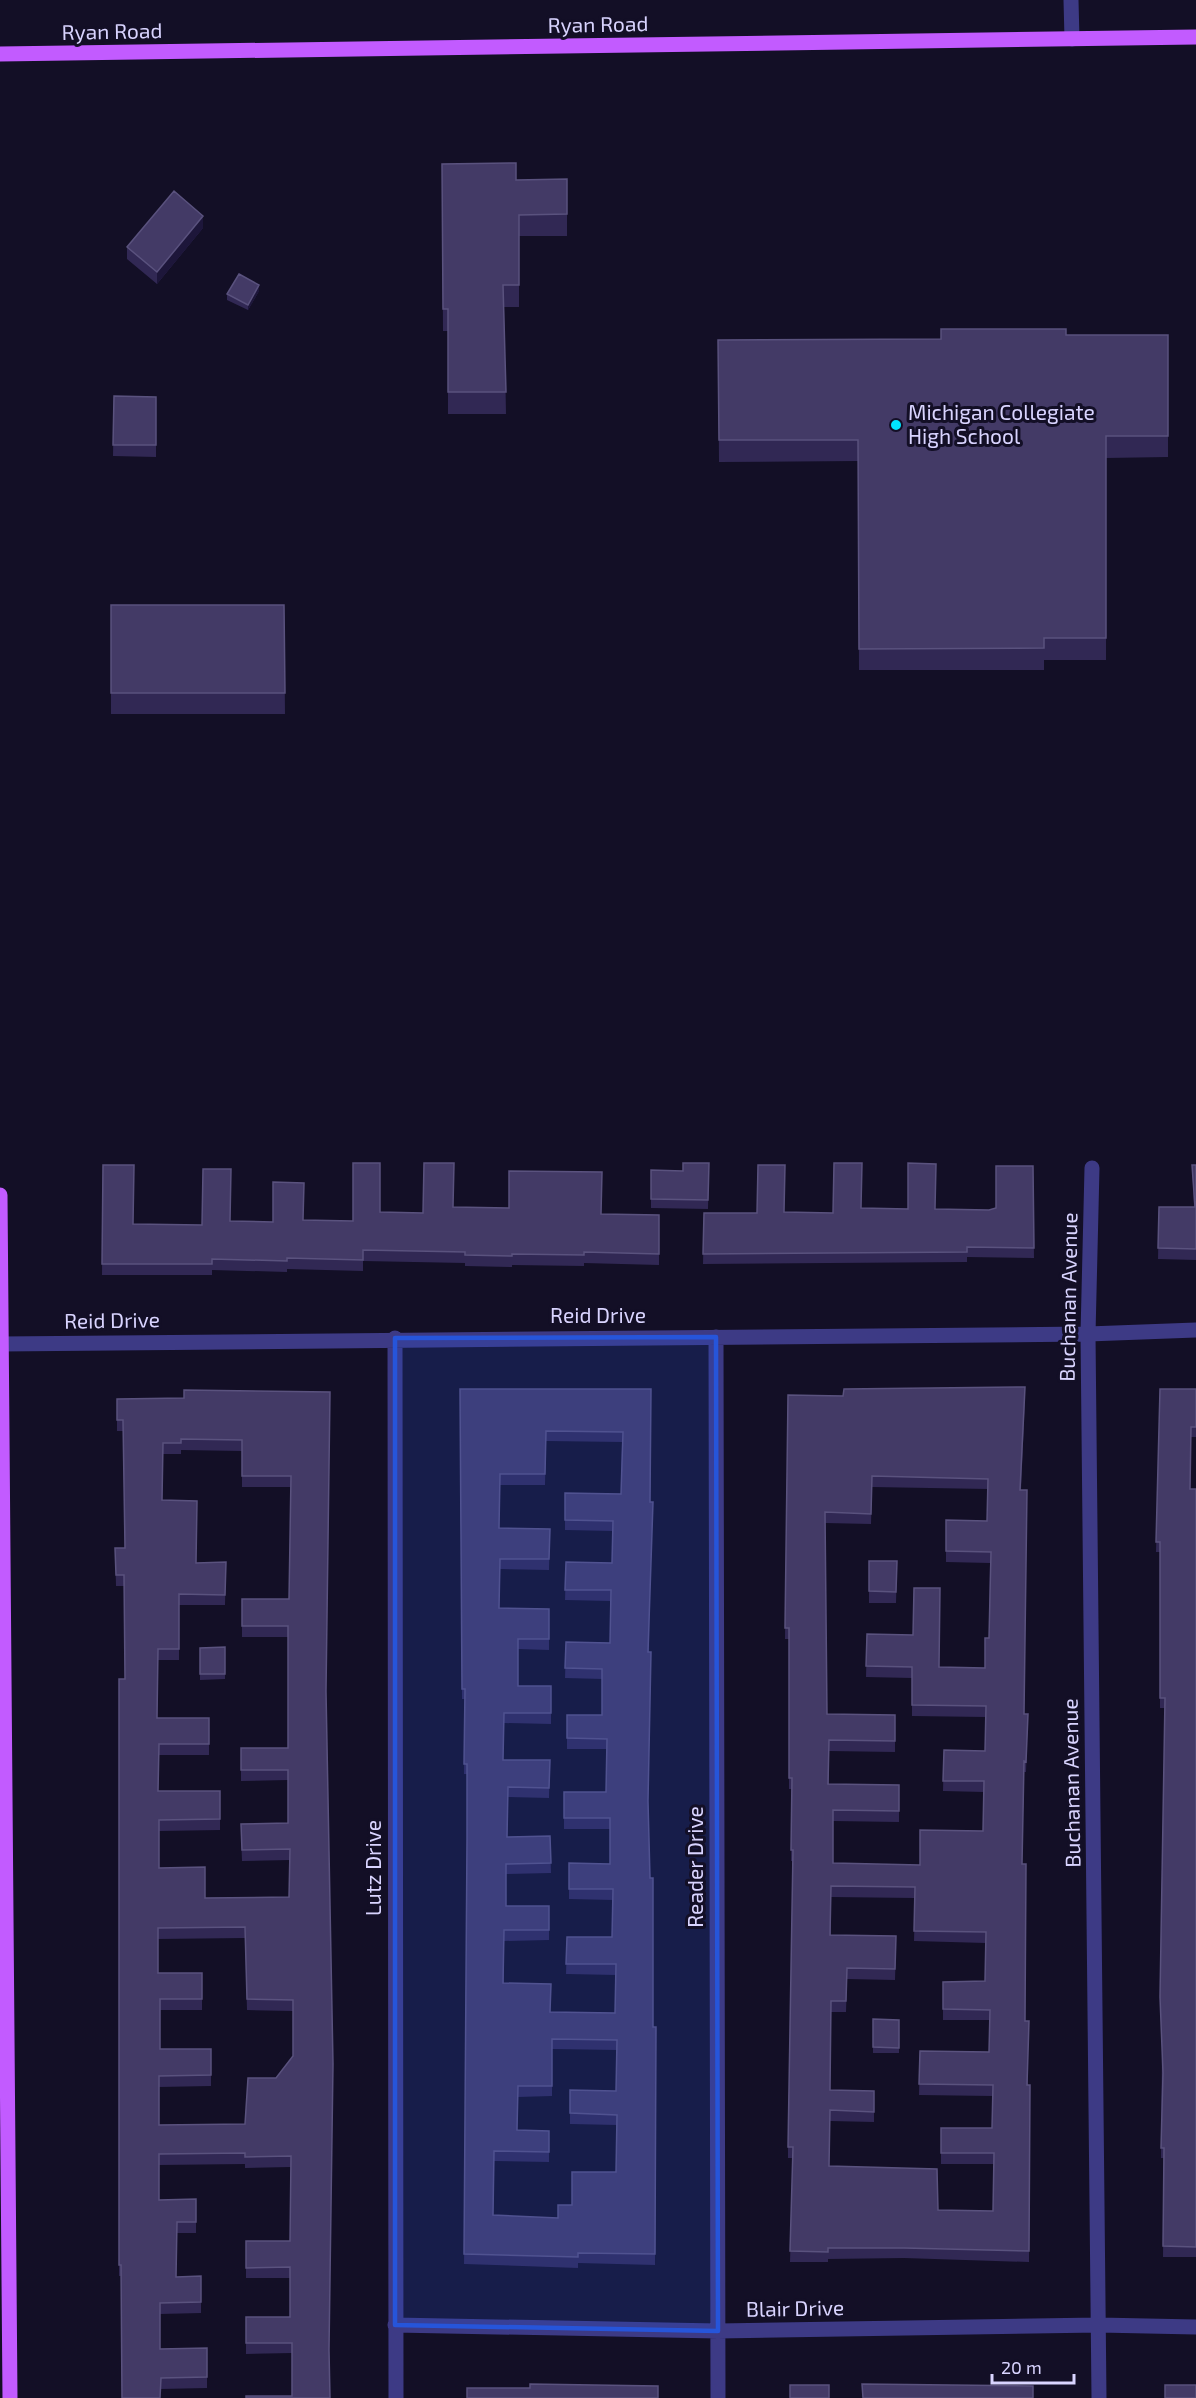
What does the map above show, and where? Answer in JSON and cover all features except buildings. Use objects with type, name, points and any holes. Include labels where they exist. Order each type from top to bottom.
[{"type":"main road","name":"Ryan Road","points":[[0,54],[1196,36]]},
{"type":"main road","points":[[0,1195],[5,2366],[10,2398]]},
{"type":"street","points":[[1071,0],[1072,39]]},
{"type":"street","name":"Buchanan Avenue","points":[[1092,1168],[1088,1334],[1099,2398]]},
{"type":"street","name":"Reid Drive","points":[[1,1344],[395,1338],[1088,1334],[1196,1330]]},
{"type":"street","name":"Reader Drive","points":[[716,1336],[718,2398]]},
{"type":"street","name":"Lutz Drive","points":[[395,1338],[396,2398]]},
{"type":"street","name":"Blair Drive","points":[[395,2325],[718,2331],[1099,2325],[1196,2327]]},
{"type":"highlighted area","points":[[716,1337],[718,2331],[395,2325],[395,1338]]},
{"type":"place","name":"Michigan Collegiate High School","points":[[896,425]]}]
